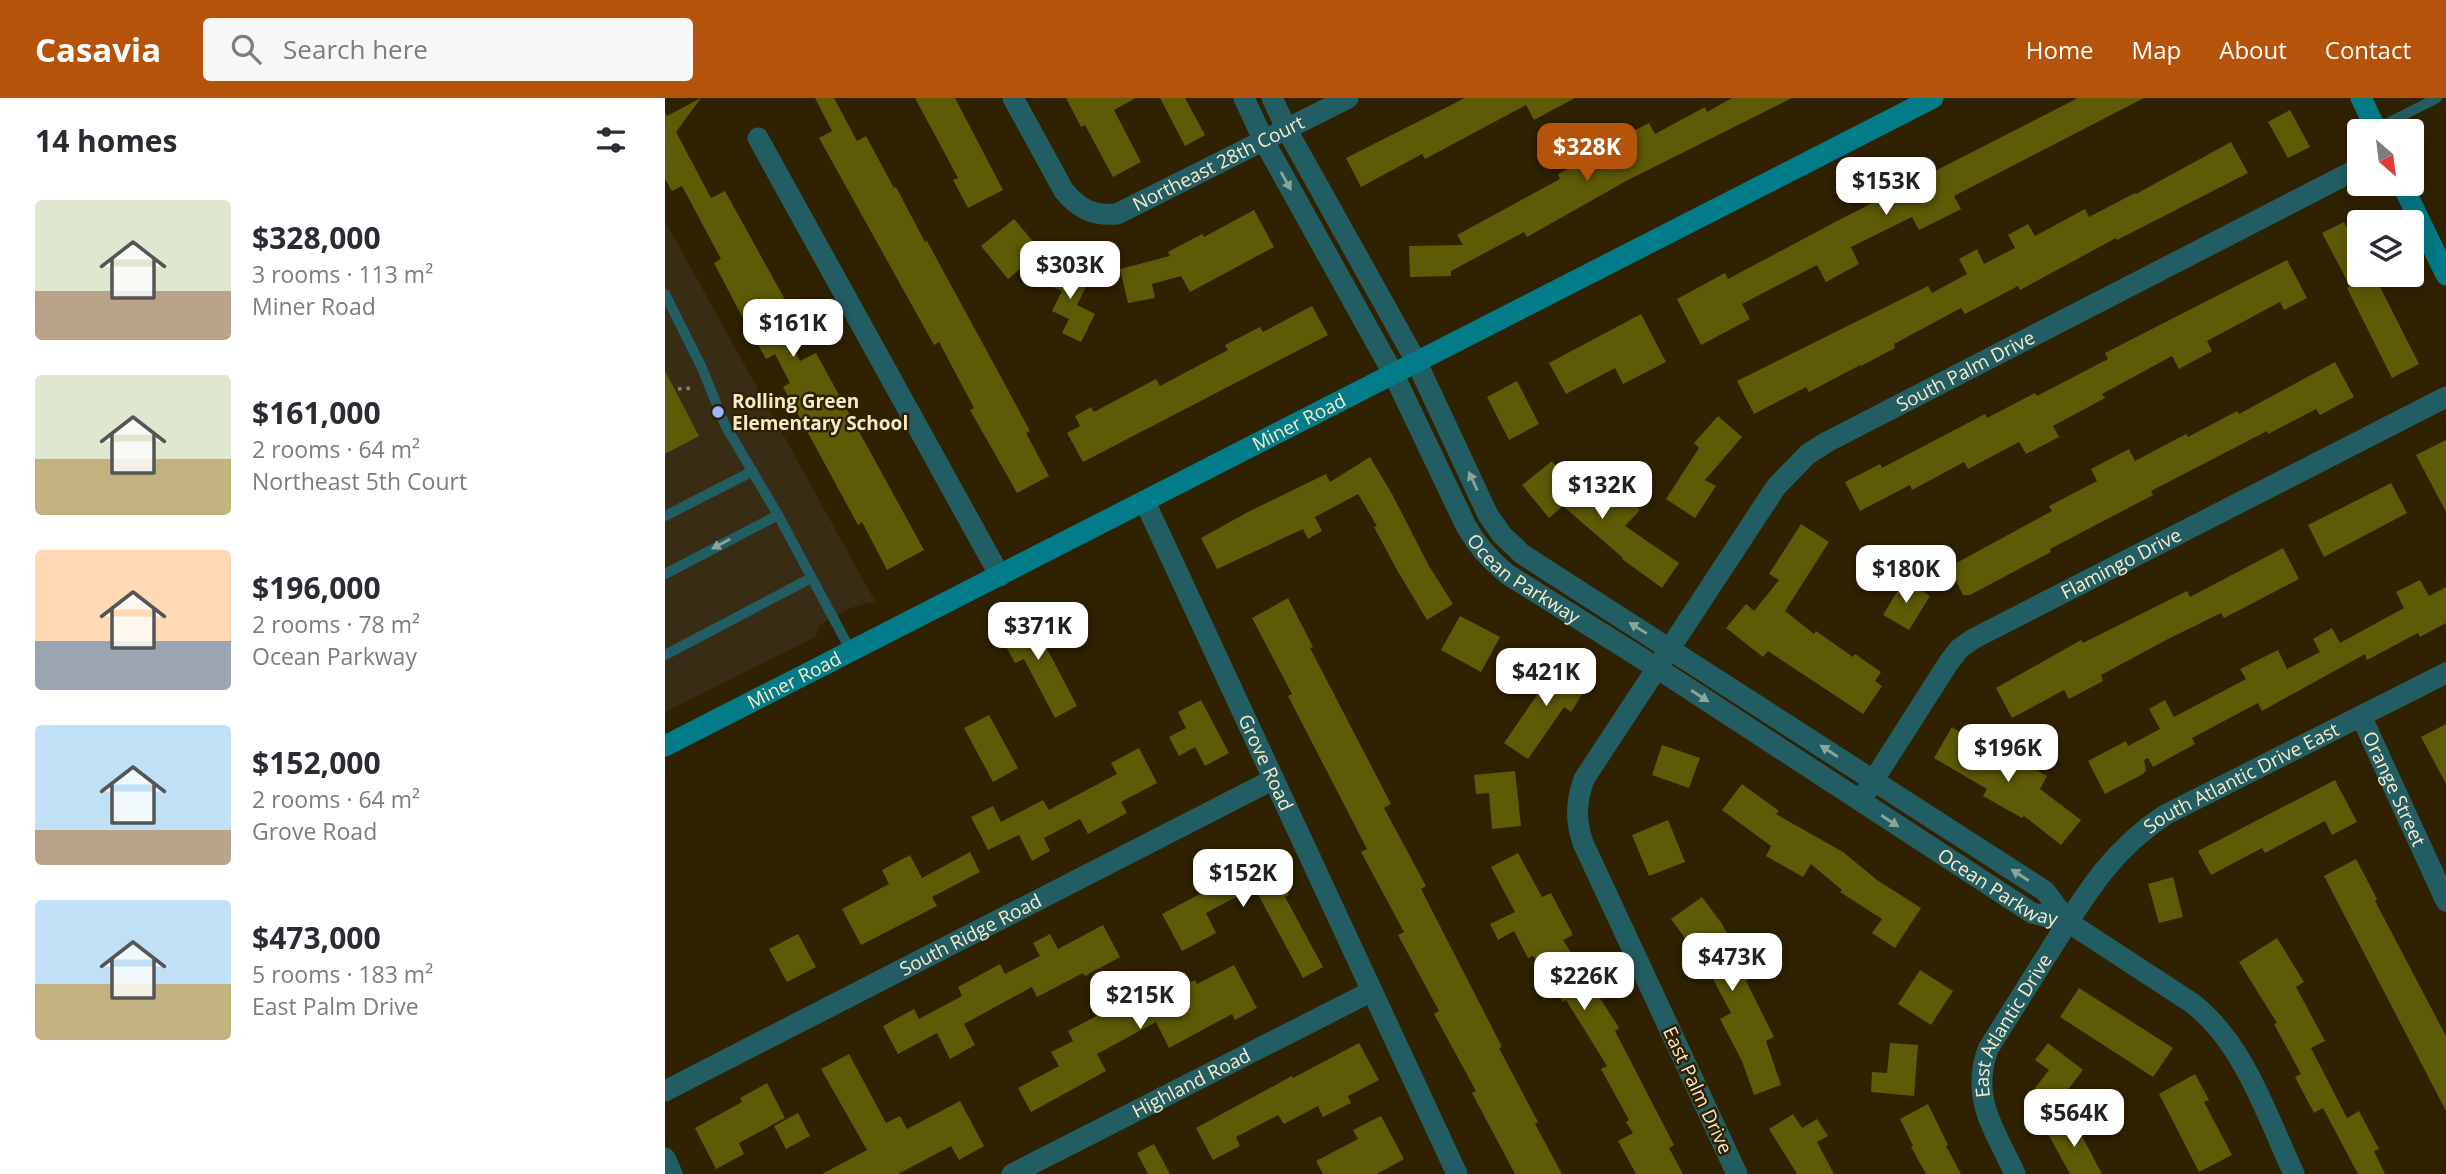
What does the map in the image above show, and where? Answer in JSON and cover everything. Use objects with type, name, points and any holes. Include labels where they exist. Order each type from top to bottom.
[{"type":"street","name":"Northeast 28th Court","points":[[1013,98],[1073,203],[1086,211],[1101,215],[1117,214],[1348,98]]},
{"type":"street","name":"Ocean Parkway","points":[[1244,98],[1264,141],[1394,374],[1466,526],[1482,552],[1507,574],[1657,668],[2032,913],[2068,922]]},
{"type":"street","name":"Ocean Parkway","points":[[1272,98],[1287,130],[1417,363],[1488,515],[1502,535],[1522,554],[2045,891],[2068,922],[2210,1017],[2224,1034],[2246,1071],[2294,1174]]},
{"type":"street","name":"Miner Road","points":[[665,746],[1933,98]]},
{"type":"street","points":[[2361,98],[2372,119]]},
{"type":"street","points":[[758,138],[1000,576]]},
{"type":"street","name":"South Palm Drive","points":[[1657,668],[1776,486],[1808,454],[2347,174]]},
{"type":"street","points":[[2408,196],[2446,275]]},
{"type":"street","name":"Flamingo Drive","points":[[1860,801],[1949,662],[1959,649],[1973,639],[2446,397]]},
{"type":"street","name":"Grove Road","points":[[1145,502],[1457,1174]]},
{"type":"street","name":"East Palm Drive","points":[[1657,668],[1584,779],[1577,803],[1577,827],[1737,1174]]},
{"type":"street","name":"South Atlantic Drive East","points":[[2068,922],[2115,855],[2147,827],[2446,673]]},
{"type":"street","name":"Orange Street","points":[[2361,716],[2446,901]]},
{"type":"street","name":"South Ridge Road","points":[[665,1091],[1274,779]]},
{"type":"street","name":"East Atlantic Drive","points":[[2015,1174],[1982,1097],[1982,1064],[1988,1049],[2068,922]]},
{"type":"street","name":"Highland Road","points":[[1012,1174],[1372,991]]},
{"type":"street","points":[[665,1158],[672,1174]]},
{"type":"lane","points":[[2398,119],[2437,98]]},
{"type":"lane","points":[[665,294],[702,368],[725,425],[778,515],[851,651]]},
{"type":"lane","points":[[665,516],[753,471]]},
{"type":"lane","points":[[665,574],[778,515]]},
{"type":"lane","points":[[665,655],[811,578]]},
{"type":"shaded area","name":"Rolling Green Elementary School","points":[[665,221],[876,603],[848,609],[819,625],[816,637],[665,712]]},
{"type":"building","points":[[701,98],[676,132],[711,198],[725,191],[799,325],[785,332],[800,361],[816,353],[924,550],[887,570],[862,522],[858,525],[783,387],[790,383],[775,354],[766,359],[737,307],[714,263],[721,259],[682,186],[672,191],[665,179],[665,112],[667,116]]},
{"type":"building","points":[[815,98],[834,98],[857,141],[866,136],[1008,390],[1030,431],[1026,433],[1049,476],[1017,493],[970,410],[974,408],[939,342],[934,345],[819,138],[832,131]]},
{"type":"building","points":[[915,98],[955,98],[1003,190],[968,208],[953,180],[958,178]]},
{"type":"building","points":[[1066,98],[1136,98],[1114,110],[1141,162],[1113,177],[1085,125],[1081,127]]},
{"type":"building","points":[[1160,98],[1185,98],[1205,135],[1185,146]]},
{"type":"building","points":[[1465,98],[1575,98],[1534,120],[1526,105],[1425,159],[1422,154],[1361,187],[1346,158]]},
{"type":"building","points":[[1732,98],[1792,98],[1626,181],[1527,237],[1524,232],[1451,271],[1451,276],[1410,277],[1409,246],[1463,245],[1457,235],[1560,179],[1558,174],[1608,147],[1607,145],[1649,123],[1655,134],[1705,107],[1707,112]]},
{"type":"building","points":[[2078,98],[2144,98],[1954,196],[1961,209],[1919,230],[1912,217],[1851,247],[1859,264],[1826,282],[1817,265],[1742,304],[1750,319],[1701,345],[1677,299],[1725,273],[1728,279]]},
{"type":"building","points":[[2290,110],[2310,147],[2288,158],[2268,122]]},
{"type":"building","points":[[2231,142],[2248,173],[2117,240],[2116,238],[2020,290],[2018,286],[1965,314],[1961,308],[1894,344],[1895,348],[1861,366],[1809,392],[1806,387],[1754,414],[1737,381],[1928,286],[1932,293],[1967,274],[1959,259],[1977,249],[1984,264],[2015,248],[2008,235],[2028,224],[2035,236],[2085,209],[2089,217]]},
{"type":"building","points":[[1254,210],[1274,247],[1190,292],[1181,276],[1152,284],[1155,298],[1128,303],[1120,269],[1170,256],[1168,252],[1202,234],[1204,237]]},
{"type":"building","points":[[1014,219],[1041,251],[1008,279],[981,246]]},
{"type":"building","points":[[2344,222],[2347,228],[2347,280],[2322,233]]},
{"type":"building","points":[[1055,260],[1076,270],[1072,279],[1086,286],[1077,305],[1095,314],[1081,342],[1062,333],[1069,319],[1052,311],[1062,291],[1044,283]]},
{"type":"building","points":[[2287,260],[2307,298],[2284,310],[2280,302],[2207,341],[2212,351],[2179,369],[2172,356],[2102,394],[2105,398],[2053,426],[2059,437],[2026,454],[2019,442],[1968,469],[1964,462],[1912,490],[1910,485],[1860,511],[1845,482],[1880,464],[1882,468],[1985,414],[1987,418],[2035,393],[2037,396],[2108,359],[2105,353]]},
{"type":"building","points":[[2380,287],[2419,364],[2392,378],[2347,288]]},
{"type":"building","points":[[1312,306],[1328,335],[1083,462],[1067,433],[1080,426],[1075,416],[1091,407],[1094,412],[1156,379],[1160,386],[1228,350],[1225,345],[1260,327],[1263,332]]},
{"type":"building","points":[[1641,314],[1666,362],[1623,384],[1615,368],[1566,394],[1549,363]]},
{"type":"building","points":[[2335,362],[2354,397],[2320,415],[2316,409],[2268,434],[2267,431],[2151,491],[2153,495],[2050,549],[2051,552],[1970,595],[1963,595],[1949,567],[2052,511],[2049,506],[2097,481],[2091,469],[2129,449],[2135,461],[2186,434],[2188,437],[2237,411],[2239,414]]},
{"type":"building","points":[[665,371],[699,436],[665,454]]},
{"type":"building","points":[[1517,381],[1539,424],[1509,440],[1487,397]]},
{"type":"building","points":[[1718,416],[1742,437],[1705,480],[1716,486],[1695,518],[1666,499],[1699,448],[1694,443]]},
{"type":"building","points":[[2446,440],[2446,512],[2416,455]]},
{"type":"building","points":[[1370,457],[1429,566],[1453,604],[1427,620],[1397,570],[1374,527],[1377,526],[1358,494],[1315,517],[1322,531],[1308,539],[1303,529],[1217,569],[1201,538],[1326,474],[1330,482]]},
{"type":"building","points":[[1552,461],[1589,505],[1609,483],[1640,510],[1625,526],[1679,563],[1662,588],[1622,559],[1563,506],[1549,518],[1522,485]]},
{"type":"building","points":[[2391,483],[2407,513],[2324,557],[2308,525]]},
{"type":"building","points":[[1801,524],[1829,542],[1785,611],[1814,634],[1816,631],[1853,657],[1855,654],[1881,672],[1875,681],[1882,686],[1863,714],[1768,651],[1763,657],[1726,628],[1746,604],[1754,611],[1779,580],[1769,574]]},
{"type":"building","points":[[2283,548],[2299,579],[2224,618],[2221,613],[2168,639],[2101,675],[2103,681],[2069,699],[2064,690],[2012,718],[1996,688],[2081,640],[2083,643],[2187,591],[2190,597]]},
{"type":"building","points":[[1904,580],[1930,596],[1909,630],[1883,615]]},
{"type":"building","points":[[2420,580],[2429,596],[2446,587],[2446,623],[2420,637],[2418,633],[2367,660],[2365,654],[2262,711],[2258,703],[2192,738],[2195,744],[2153,767],[2148,758],[2144,760],[2146,770],[2143,774],[2105,794],[2088,761],[2126,741],[2128,746],[2160,729],[2149,709],[2165,700],[2174,717],[2246,679],[2240,669],[2278,650],[2287,669],[2320,652],[2313,639],[2332,628],[2340,643],[2404,608],[2396,592]]},
{"type":"building","points":[[1288,598],[1313,647],[1310,648],[1391,804],[1384,808],[1426,886],[1421,889],[1502,1047],[1499,1048],[1562,1174],[1515,1174],[1472,1093],[1476,1091],[1434,1014],[1439,1011],[1398,935],[1404,932],[1361,852],[1367,849],[1288,696],[1292,694],[1252,618]]},
{"type":"building","points":[[1025,607],[1077,706],[1055,718],[1024,659],[1015,663],[1003,641],[1013,636],[1004,618]]},
{"type":"building","points":[[1460,616],[1500,637],[1481,672],[1441,650]]},
{"type":"building","points":[[1550,661],[1588,685],[1571,712],[1564,707],[1528,759],[1504,743],[1539,692],[1533,688]]},
{"type":"building","points":[[1201,700],[1229,753],[1205,766],[1195,747],[1179,756],[1169,737],[1186,728],[1178,712]]},
{"type":"building","points":[[989,715],[1018,768],[993,782],[964,728]]},
{"type":"building","points":[[2446,724],[2446,784],[2421,737]]},
{"type":"building","points":[[1952,727],[2005,759],[2008,754],[2047,776],[2040,789],[2081,820],[2061,845],[2024,816],[2022,818],[1983,796],[1987,789],[1934,758]]},
{"type":"building","points":[[1662,745],[1700,758],[1689,788],[1652,775]]},
{"type":"building","points":[[1139,748],[1157,783],[1121,802],[1127,813],[1088,834],[1080,819],[1044,838],[1050,851],[1032,861],[1019,835],[988,850],[971,817],[993,806],[1001,822],[1043,800],[1049,810],[1117,774],[1111,763]]},
{"type":"building","points":[[1515,771],[1521,826],[1492,829],[1489,793],[1476,794],[1474,775]]},
{"type":"building","points":[[2335,780],[2357,822],[2332,835],[2325,821],[2265,853],[2262,848],[2211,875],[2198,851]]},
{"type":"building","points":[[1742,784],[1779,811],[1776,814],[1843,852],[1877,880],[1921,908],[1895,948],[1872,933],[1882,919],[1840,892],[1842,890],[1811,864],[1803,877],[1766,856],[1771,846],[1722,810]]},
{"type":"building","points":[[1668,820],[1685,862],[1649,876],[1632,835]]},
{"type":"building","points":[[970,852],[980,872],[932,897],[937,906],[861,945],[842,909],[889,884],[882,870],[910,855],[922,878]]},
{"type":"building","points":[[1518,853],[1542,897],[1551,893],[1573,935],[1563,940],[1619,1028],[1615,1031],[1674,1145],[1669,1148],[1683,1174],[1636,1174],[1618,1141],[1633,1133],[1626,1122],[1629,1120],[1601,1069],[1607,1066],[1566,1000],[1563,1002],[1533,956],[1528,958],[1514,931],[1498,940],[1490,924],[1515,912],[1491,867]]},
{"type":"building","points":[[1268,855],[1289,895],[1285,897],[1323,967],[1303,978],[1254,887],[1206,913],[1216,933],[1182,951],[1162,914],[1211,888],[1203,873],[1231,858],[1238,871]]},
{"type":"building","points":[[2356,859],[2377,899],[2375,901],[2446,1036],[2446,1111],[2324,876]]},
{"type":"building","points":[[2173,877],[2183,917],[2159,923],[2148,884]]},
{"type":"building","points":[[1702,897],[1722,924],[1751,978],[1746,981],[1774,1037],[1766,1041],[1781,1085],[1754,1095],[1742,1061],[1720,1019],[1731,1013],[1696,947],[1693,949],[1671,919]]},
{"type":"building","points":[[1103,925],[1120,957],[1037,997],[1032,987],[964,1024],[975,1045],[950,1059],[937,1033],[898,1054],[883,1026],[914,1009],[919,1019],[962,996],[958,987],[1000,964],[1005,974],[1040,956],[1033,943],[1050,934],[1058,949]]},
{"type":"building","points":[[798,934],[816,967],[787,982],[769,949]]},
{"type":"building","points":[[2277,938],[2304,982],[2296,987],[2325,1041],[2311,1048],[2347,1118],[2359,1111],[2379,1149],[2374,1151],[2385,1174],[2358,1174],[2323,1108],[2314,1113],[2295,1077],[2301,1074],[2274,1024],[2277,1023],[2239,962]]},
{"type":"building","points":[[1234,965],[1257,1008],[1235,1020],[1232,1014],[1169,1048],[1156,1022],[1097,1054],[1106,1071],[1031,1112],[1018,1088],[1059,1066],[1051,1052],[1073,1041],[1068,1031],[1125,1001],[1132,1014],[1195,980],[1197,984]]},
{"type":"building","points":[[1920,970],[1953,991],[1931,1025],[1898,1004]]},
{"type":"building","points":[[2079,988],[2173,1048],[2153,1077],[2060,1017]]},
{"type":"building","points":[[1359,1043],[1379,1080],[1348,1096],[1351,1103],[1323,1117],[1318,1106],[1284,1124],[1278,1115],[1236,1137],[1240,1146],[1213,1160],[1196,1128]]},
{"type":"building","points":[[1890,1043],[1918,1045],[1914,1096],[1871,1092],[1872,1072],[1887,1073]]},
{"type":"building","points":[[2048,1043],[2083,1070],[2056,1105],[2035,1088],[2049,1070],[2035,1060]]},
{"type":"building","points":[[849,1054],[886,1123],[900,1116],[907,1129],[960,1101],[984,1146],[959,1160],[951,1146],[898,1174],[822,1174],[867,1150],[821,1069]]},
{"type":"building","points":[[2195,1074],[2209,1100],[2204,1102],[2232,1155],[2199,1172],[2159,1094]]},
{"type":"building","points":[[767,1083],[785,1118],[739,1143],[744,1154],[716,1169],[695,1128],[742,1102],[740,1098]]},
{"type":"building","points":[[1928,1104],[1961,1174],[1926,1174],[1911,1147],[1913,1146],[1900,1119]]},
{"type":"building","points":[[798,1113],[810,1136],[786,1149],[774,1126]]},
{"type":"building","points":[[1793,1114],[1802,1128],[1817,1119],[1828,1136],[1817,1142],[1834,1174],[1797,1174],[1769,1129]]},
{"type":"building","points":[[1381,1116],[1404,1159],[1377,1174],[1323,1174],[1316,1161],[1358,1139],[1353,1130]]},
{"type":"building","points":[[2073,1119],[2102,1174],[2070,1174],[2047,1132]]},
{"type":"building","points":[[1154,1144],[1170,1174],[1148,1174],[1137,1153]]},
{"type":"place","name":"Rolling Green Elementary School","points":[[718,412]]}]
